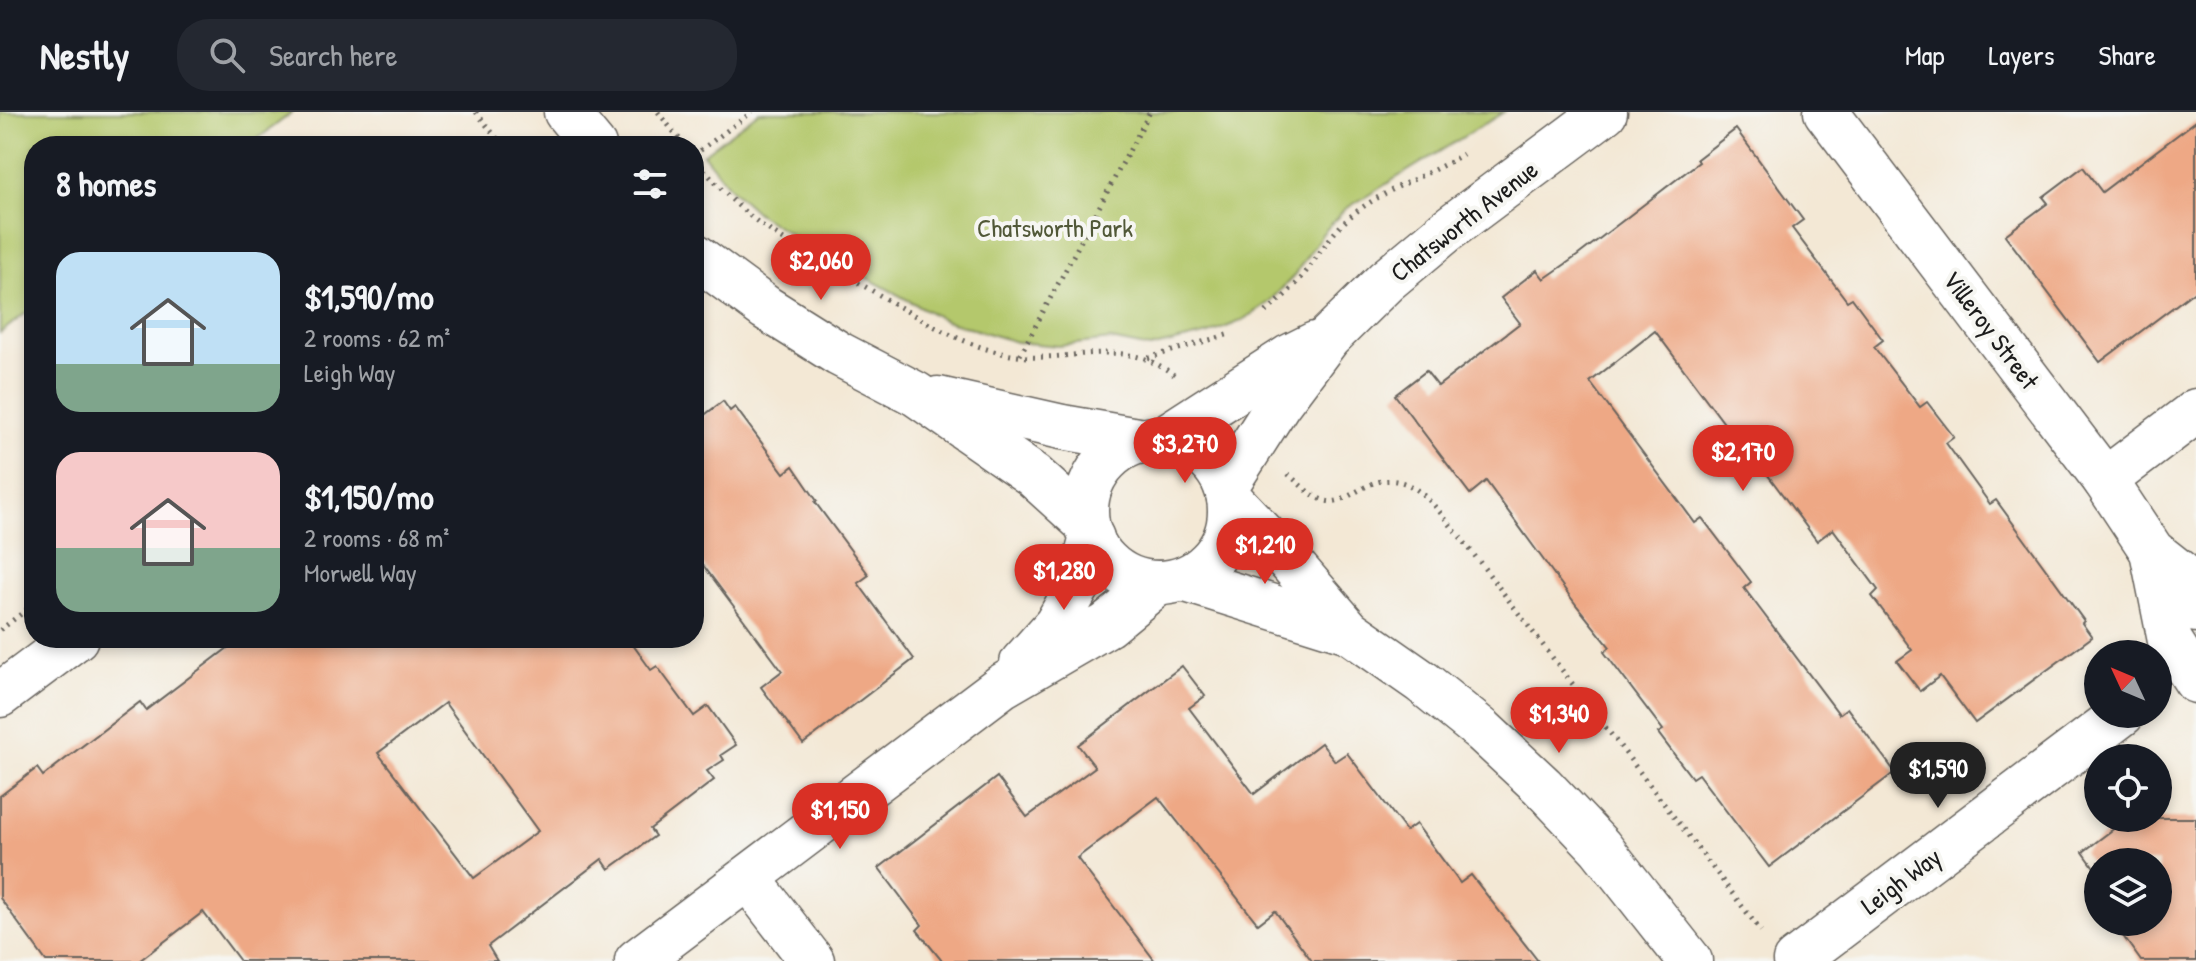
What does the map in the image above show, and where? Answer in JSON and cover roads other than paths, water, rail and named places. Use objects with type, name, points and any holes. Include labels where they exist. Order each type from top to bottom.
[{"type":"street","points":[[566,112],[586,136]]},
{"type":"street","name":"Chatsworth Avenue","points":[[1228,492],[1279,403],[1328,338],[1386,281],[1447,230],[1605,112]]},
{"type":"street","name":"Villeroy Street","points":[[1826,112],[2105,480],[2152,551],[2180,573],[2190,589],[2196,610]]},
{"type":"street","points":[[704,262],[766,308],[827,346],[916,394],[1033,475],[1090,531],[1107,562],[1130,578],[1170,581],[1267,603],[1349,631]]},
{"type":"street","name":"Chatsworth Avenue","points":[[1152,440],[1289,357],[1328,338]]},
{"type":"street","points":[[916,394],[1072,429],[1183,443],[1201,453],[1216,468],[1228,492],[1349,631],[1471,721],[1542,786],[1600,847],[1690,961]]},
{"type":"street","points":[[2105,480],[2196,411]]},
{"type":"street","points":[[1002,686],[1056,625],[1078,586],[1090,531],[1090,488],[1098,471],[1111,458],[1152,440]]},
{"type":"street","points":[[637,961],[1002,686],[1094,633],[1170,581],[1201,569],[1215,556],[1225,538],[1230,519],[1228,492]]},
{"type":"street","name":"Villeroy Street","points":[[2152,551],[2170,641],[2184,673]]},
{"type":"street","points":[[0,695],[63,648]]},
{"type":"street","name":"Leigh Way","points":[[1795,961],[2103,728]]},
{"type":"street","points":[[748,878],[812,961]]},
{"type":"park label","name":"Chatsworth Park","points":[[1055,228]]}]
